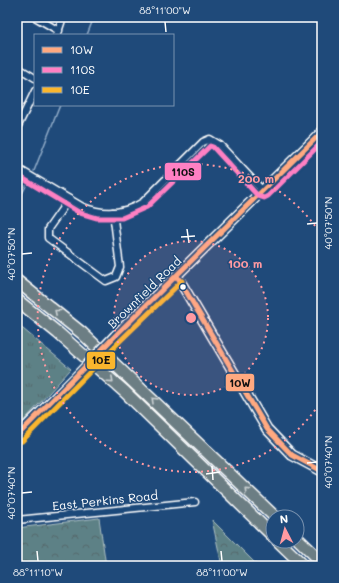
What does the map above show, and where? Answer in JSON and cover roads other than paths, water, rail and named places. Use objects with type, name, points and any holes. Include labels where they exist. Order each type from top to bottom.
[{"type":"highway","points":[[17,281],[82,333],[267,509]]},
{"type":"highway","points":[[17,300],[58,333],[125,392],[265,528]]},
{"type":"highway","points":[[305,546],[322,562]]},
{"type":"highway","points":[[286,549],[304,566]]},
{"type":"street","points":[[35,17],[58,33],[63,17]]},
{"type":"street","points":[[17,67],[34,77]]},
{"type":"street","points":[[17,128],[34,93]]},
{"type":"street","name":"Brownfield Road","points":[[17,436],[78,376],[115,336],[178,276],[322,132]]},
{"type":"street","points":[[18,167],[69,199],[94,211],[113,212],[131,208],[143,202],[203,142],[210,139],[220,145],[263,191]]},
{"type":"street","points":[[69,199],[48,229],[48,238],[106,281],[116,277],[119,272],[113,212]]},
{"type":"street","points":[[178,276],[267,429],[292,455],[322,471]]},
{"type":"street","name":"East Perkins Road","points":[[17,520],[195,502]]},
{"type":"waterway","points":[[87,34],[94,17]]},
{"type":"waterway","points":[[34,171],[60,106]]},
{"type":"waterway","points":[[17,201],[29,180]]}]
